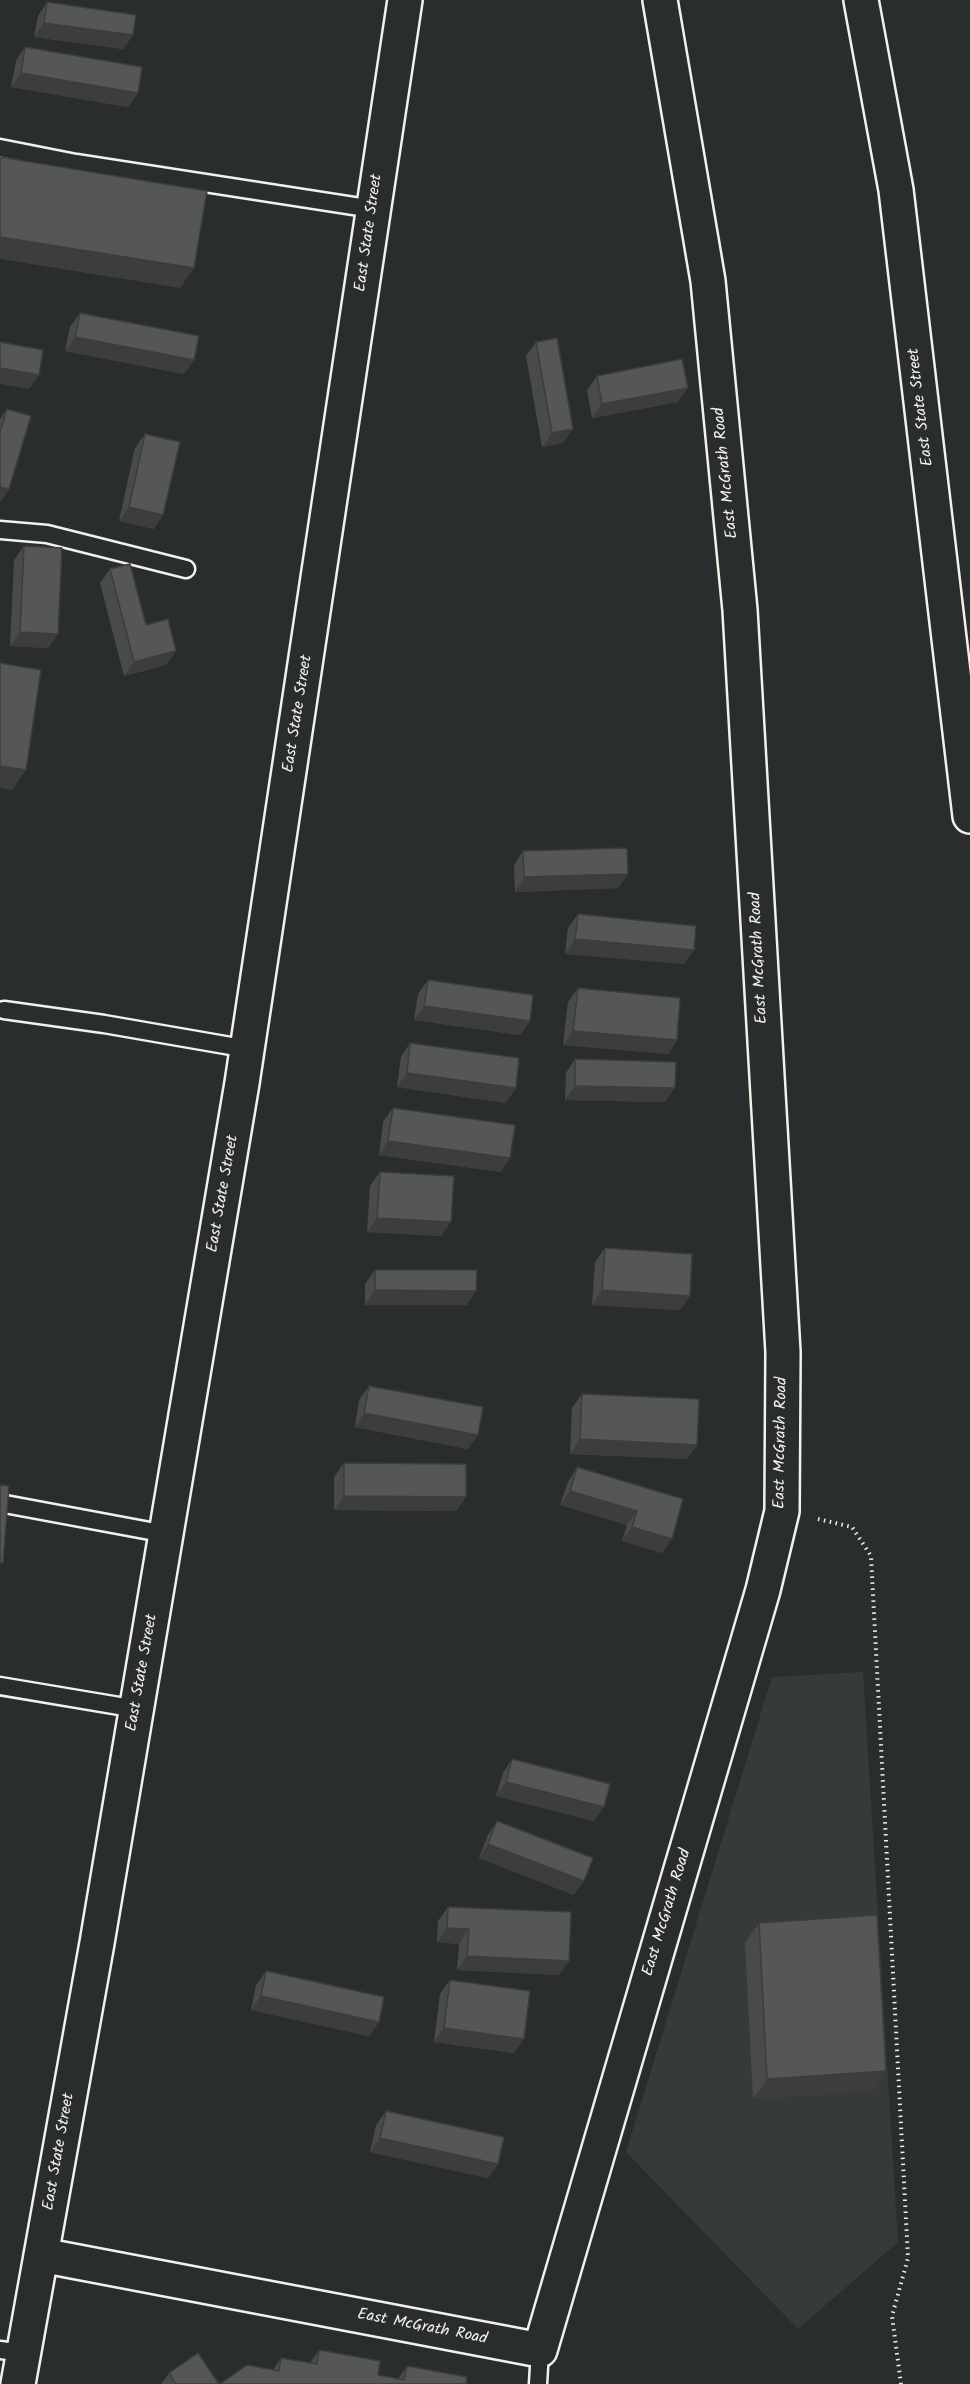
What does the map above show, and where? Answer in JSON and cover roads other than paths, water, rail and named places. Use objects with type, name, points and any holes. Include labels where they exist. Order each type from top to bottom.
[{"type":"main road","name":"East State Street","points":[[14,2362],[41,2255],[137,1709],[248,1049],[405,0]]},
{"type":"main road","name":"East McGrath Road","points":[[41,2255],[540,2350],[763,1590],[782,1511],[783,1352],[740,610],[708,281],[660,0]]},
{"type":"main road","name":"East State Street","points":[[861,0],[896,190],[970,816]]},
{"type":"lane","points":[[0,148],[76,163],[373,209]]},
{"type":"lane","points":[[0,530],[47,534],[186,569]]},
{"type":"lane","points":[[4,1010],[104,1024],[248,1049]]},
{"type":"lane","points":[[0,1503],[166,1534]]},
{"type":"lane","points":[[0,1686],[137,1709]]},
{"type":"lane","points":[[538,2384],[540,2350]]}]
